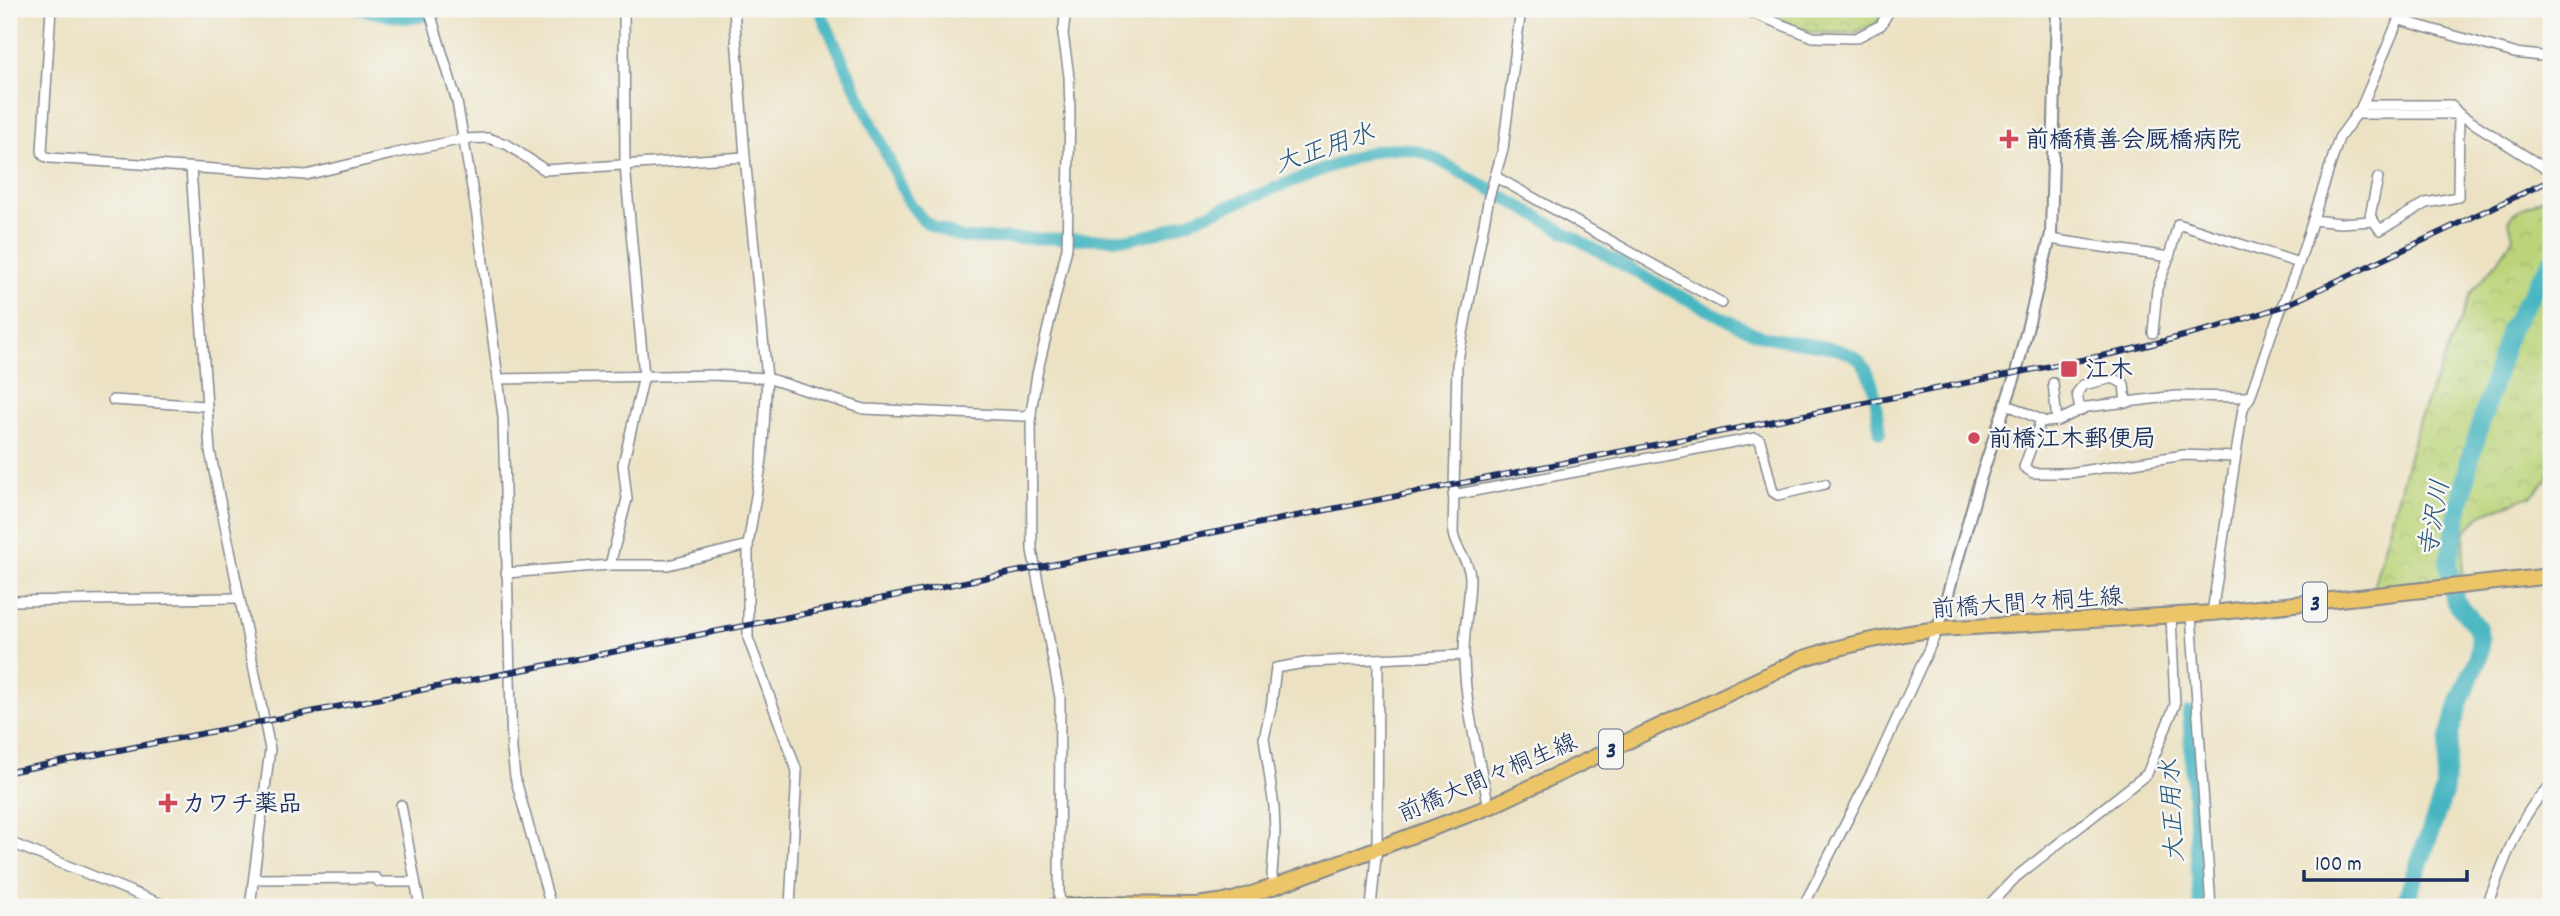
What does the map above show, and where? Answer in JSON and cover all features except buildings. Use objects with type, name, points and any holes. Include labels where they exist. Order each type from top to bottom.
[{"type":"main road","name":"前橋大間々桐生線","points":[[1059,907],[1196,905],[1233,900],[1273,887],[1489,807],[1801,659],[1836,647],[1894,634],[2212,613],[2551,576]]},
{"type":"street","points":[[51,9],[44,156],[306,175],[463,139],[488,138],[508,145],[545,170],[745,157]]},
{"type":"street","points":[[429,9],[454,90],[477,216],[503,418],[506,573],[510,615],[509,682],[515,776],[551,907]]},
{"type":"street","points":[[610,565],[627,499],[623,464],[645,376],[625,165],[624,9]]},
{"type":"street","points":[[734,9],[745,157],[767,378],[762,459],[748,545],[748,638],[797,771],[790,907]]},
{"type":"street","points":[[1059,907],[1060,698],[1032,550],[1031,413],[1037,374],[1067,248],[1070,112],[1069,76],[1063,34],[1066,9]]},
{"type":"street","points":[[1489,807],[1465,678],[1464,655],[1470,575],[1454,541],[1457,365],[1489,197],[1503,149],[1521,9]]},
{"type":"street","points":[[1742,9],[1813,37],[1846,38],[1856,38],[1881,25],[1890,9]]},
{"type":"street","points":[[1803,907],[1875,766],[1938,629],[1980,480],[2006,404],[2050,239],[2057,9]]},
{"type":"street","points":[[2212,613],[2243,408],[2250,397],[2299,263],[2339,138],[2362,106],[2403,9]]},
{"type":"street","points":[[2400,20],[2514,53],[2551,57]]},
{"type":"street","points":[[2362,106],[2451,106],[2459,114],[2543,167]]},
{"type":"street","points":[[2356,114],[2459,114]]},
{"type":"street","points":[[2378,178],[2370,216],[2380,230],[2426,203],[2458,198],[2459,114]]},
{"type":"street","points":[[191,168],[206,406],[215,483],[270,749],[250,907],[231,907]]},
{"type":"street","points":[[1495,179],[1722,303]]},
{"type":"street","points":[[2313,220],[2340,223],[2374,221]]},
{"type":"street","points":[[2153,333],[2157,289],[2178,224],[2299,263]]},
{"type":"street","points":[[2050,239],[2169,257]]},
{"type":"street","points":[[498,379],[711,375],[767,378],[864,409],[1024,416],[1031,413]]},
{"type":"street","points":[[2080,411],[2077,393],[2083,386],[2113,378],[2124,384],[2126,402]]},
{"type":"street","points":[[2053,383],[2057,421]]},
{"type":"street","points":[[2006,404],[2046,422],[2057,421],[2087,407],[2126,402],[2176,396],[2250,397]]},
{"type":"street","points":[[113,400],[206,406]]},
{"type":"street","points":[[2041,420],[2024,467],[2033,473],[2069,473],[2184,455],[2235,457]]},
{"type":"street","points":[[1453,495],[1755,438],[1760,440],[1773,492],[1778,495],[1825,484]]},
{"type":"street","points":[[506,573],[610,565],[668,565],[748,545]]},
{"type":"street","points":[[9,601],[239,598]]},
{"type":"street","points":[[1987,907],[2016,877],[2147,775],[2175,705],[2182,615]]},
{"type":"street","points":[[2182,615],[2211,907]]},
{"type":"street","points":[[1273,887],[1274,807],[1264,738],[1276,668],[1310,662],[1464,655]]},
{"type":"street","points":[[1371,907],[1377,848],[1378,659]]},
{"type":"street","points":[[2486,907],[2507,855],[2537,797],[2551,785]]},
{"type":"street","points":[[401,805],[420,907]]},
{"type":"street","points":[[9,842],[169,907]]},
{"type":"street","points":[[255,879],[376,878],[379,882],[415,882]]},
{"type":"green space","points":[[1752,9],[1886,9],[1878,23],[1854,33],[1814,33]]},
{"type":"green space","points":[[2551,194],[2551,444],[2548,479],[2531,496],[2480,515],[2465,532],[2462,576],[2373,588],[2419,420],[2471,293],[2513,238],[2509,221],[2514,213]]},
{"type":"waterway","name":"大正用水","points":[[358,9],[409,18],[429,14],[437,9]]},
{"type":"waterway","name":"大正用水","points":[[819,9],[908,201],[922,219],[932,226],[962,238],[1130,239],[1158,233],[1366,153],[1390,149],[1413,150],[1429,155],[1629,268],[1750,331],[1777,339],[1825,346],[1852,355],[1861,362],[1870,378],[1880,433]]},
{"type":"waterway","name":"寺沢川","points":[[2404,907],[2444,792],[2450,733],[2460,700],[2478,659],[2480,640],[2477,627],[2455,601],[2448,565],[2469,462],[2510,328],[2551,262]]},
{"type":"waterway","name":"大正用水","points":[[2188,712],[2199,907]]},
{"type":"railway","points":[[9,772],[2121,352],[2219,327],[2284,306],[2551,180]]},
{"type":"place","name":"前橋積善会厩橋病院","points":[[2009,139]]},
{"type":"place","name":"江木","points":[[2069,369]]},
{"type":"place","name":"前橋江木郵便局","points":[[1974,438]]},
{"type":"place","name":"カワチ薬品","points":[[168,803]]}]
